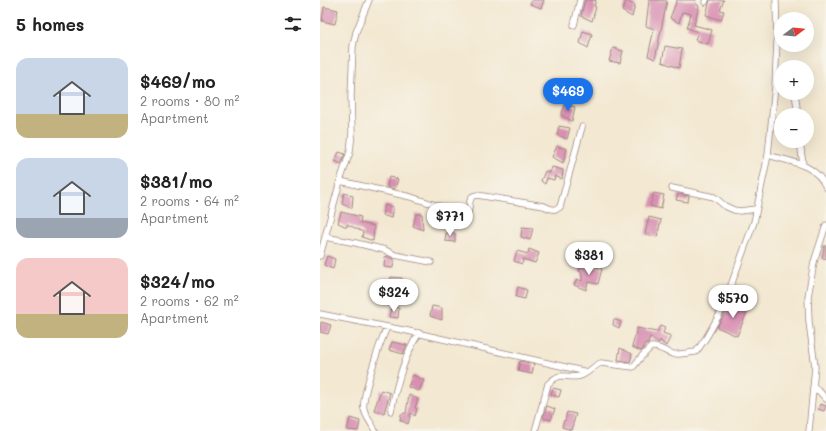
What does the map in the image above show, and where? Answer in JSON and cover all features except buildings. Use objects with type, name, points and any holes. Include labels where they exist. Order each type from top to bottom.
[{"type":"street","points":[[320,256],[340,180],[350,152],[352,133],[350,96],[353,46],[356,32],[369,0]]},
{"type":"street","points":[[574,25],[580,0]]},
{"type":"street","points":[[776,0],[777,60]]},
{"type":"street","points":[[535,431],[548,384],[558,376],[565,375],[579,377],[593,370],[598,364],[601,363],[633,367],[651,347],[659,348],[677,355],[686,352],[696,352],[722,310],[750,235],[768,155],[776,100]]},
{"type":"street","points":[[340,180],[411,198],[464,214],[467,214],[469,211],[470,198],[473,195],[544,206],[554,210],[560,207],[582,127]]},
{"type":"street","points":[[801,148],[803,165]]},
{"type":"street","points":[[768,155],[803,165],[815,171],[825,183]]},
{"type":"street","points":[[672,188],[714,196],[725,206],[734,210],[740,211],[756,209]]},
{"type":"street","points":[[809,431],[815,367],[809,322],[808,296],[814,262],[826,225]]},
{"type":"street","points":[[325,237],[385,250],[395,255],[431,262]]},
{"type":"street","points":[[320,314],[419,333],[587,372]]},
{"type":"street","points":[[375,431],[366,418],[362,402],[380,342],[387,327]]},
{"type":"street","points":[[391,411],[405,362],[412,344],[419,333]]},
{"type":"street","points":[[813,387],[826,399]]}]
